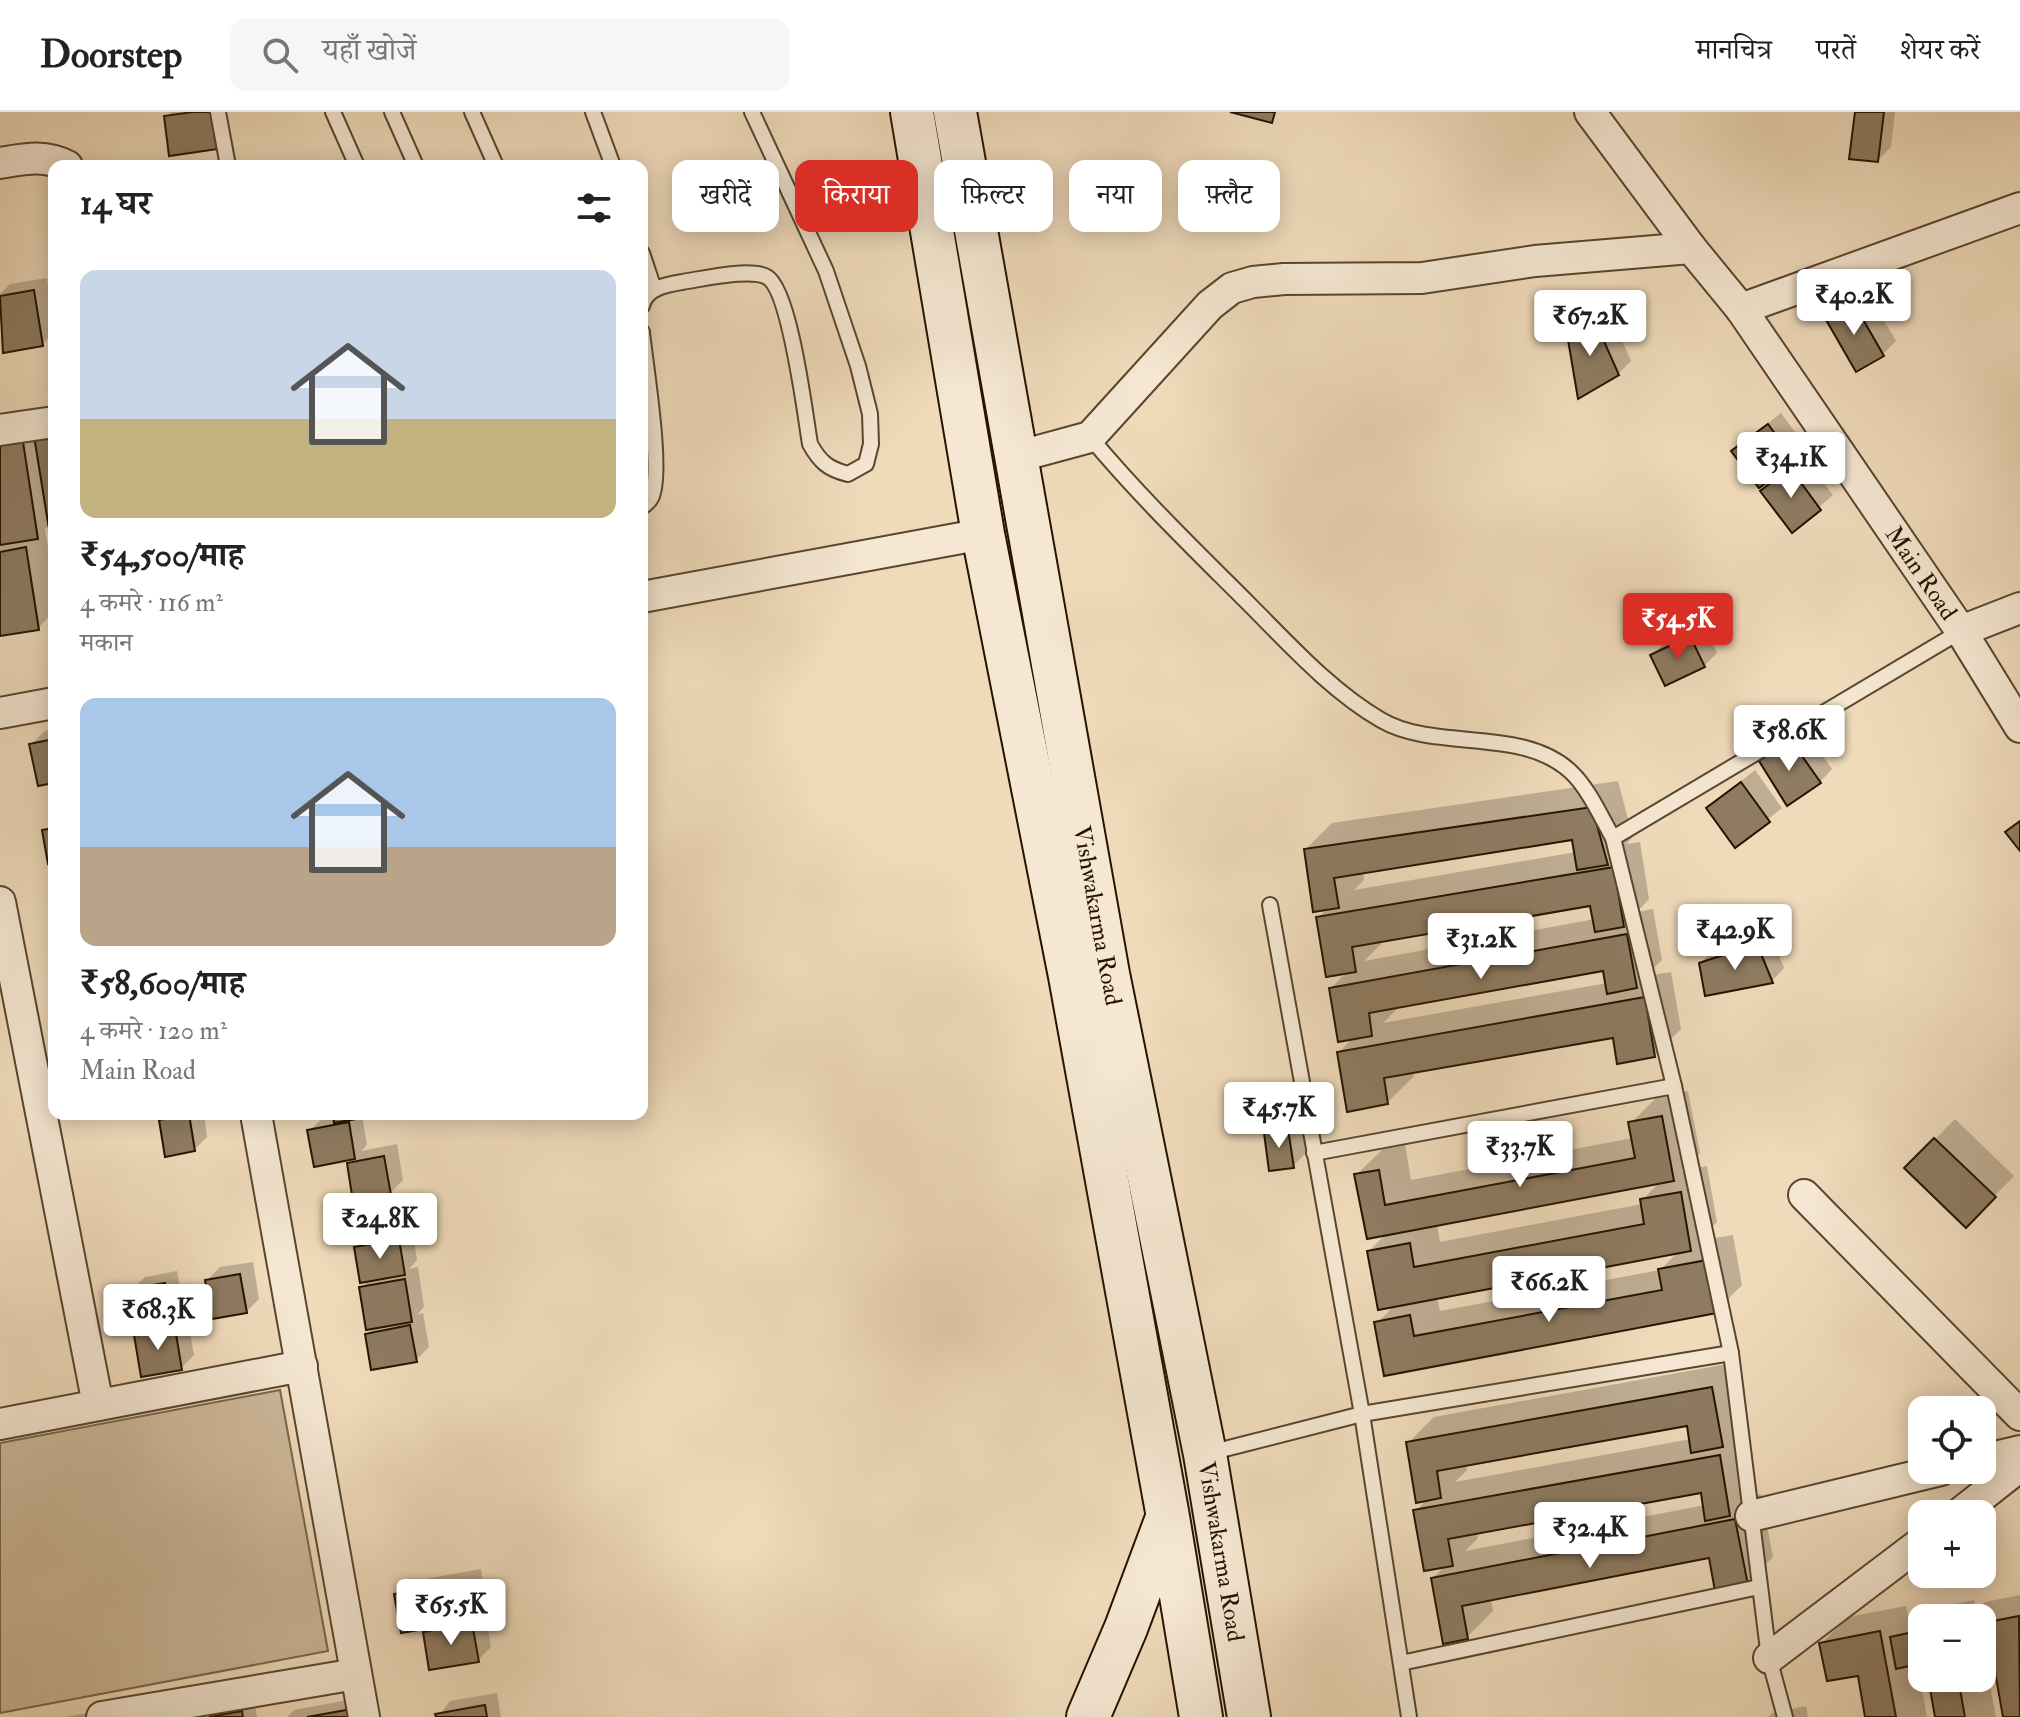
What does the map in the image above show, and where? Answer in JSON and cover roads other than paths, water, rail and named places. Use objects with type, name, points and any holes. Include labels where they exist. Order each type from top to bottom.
[{"type":"main road","name":"Vishwakarma Road","points":[[912,112],[983,534],[1070,976],[1201,1717]]},
{"type":"main road","name":"Vishwakarma Road","points":[[955,112],[1108,974],[1205,1454],[1249,1717]]},
{"type":"main road","points":[[1029,770],[1072,765]]},
{"type":"main road","points":[[1088,1717],[1168,1517]]},
{"type":"street","name":"Main Road","points":[[1590,112],[1691,248],[1741,309],[1961,631],[2020,727]]},
{"type":"street","points":[[0,163],[32,158],[56,160]]},
{"type":"street","points":[[1741,309],[2020,208]]},
{"type":"street","points":[[1016,457],[1090,437],[1210,305],[1232,288],[1284,279],[1422,278],[1535,261],[1691,248]]},
{"type":"street","points":[[0,430],[48,423]]},
{"type":"street","points":[[648,596],[983,534]]},
{"type":"street","points":[[1961,631],[2020,608]]},
{"type":"street","points":[[0,713],[48,704]]},
{"type":"street","points":[[0,902],[98,1405]]},
{"type":"street","points":[[257,1120],[364,1717]]},
{"type":"street","points":[[1804,1195],[2020,1415]]},
{"type":"street","points":[[0,1424],[302,1366]]},
{"type":"street","points":[[1996,1457],[2020,1451]]},
{"type":"street","points":[[1977,1500],[2020,1466]]},
{"type":"street","points":[[1751,1516],[1908,1478]]},
{"type":"street","points":[[1769,1658],[1908,1553]]},
{"type":"street","points":[[102,1717],[145,1713],[356,1674]]},
{"type":"lane","points":[[218,112],[227,160]]},
{"type":"lane","points":[[333,112],[354,160]]},
{"type":"lane","points":[[392,112],[413,160]]},
{"type":"lane","points":[[472,112],[493,160]]},
{"type":"lane","points":[[593,112],[611,160]]},
{"type":"lane","points":[[648,294],[654,289],[701,279],[753,273],[767,277],[777,286],[785,309],[810,444],[819,460],[831,470],[848,474],[866,464],[871,444],[870,414],[858,366],[826,271],[752,112]]},
{"type":"lane","points":[[648,271],[654,289]]},
{"type":"lane","points":[[648,390],[655,458],[654,489],[648,502]]},
{"type":"lane","points":[[1090,437],[1130,486],[1295,650],[1350,699],[1382,721],[1410,733],[1514,745],[1558,762],[1573,773],[1613,838],[1674,1086],[1731,1353],[1769,1658],[1785,1717]]},
{"type":"lane","points":[[1613,838],[1961,631]]},
{"type":"lane","points":[[1270,905],[1362,1414],[1409,1717]]},
{"type":"lane","points":[[1314,1153],[1674,1086]]},
{"type":"lane","points":[[1205,1454],[1362,1414],[1731,1353]]},
{"type":"lane","points":[[1401,1663],[1759,1587]]}]
